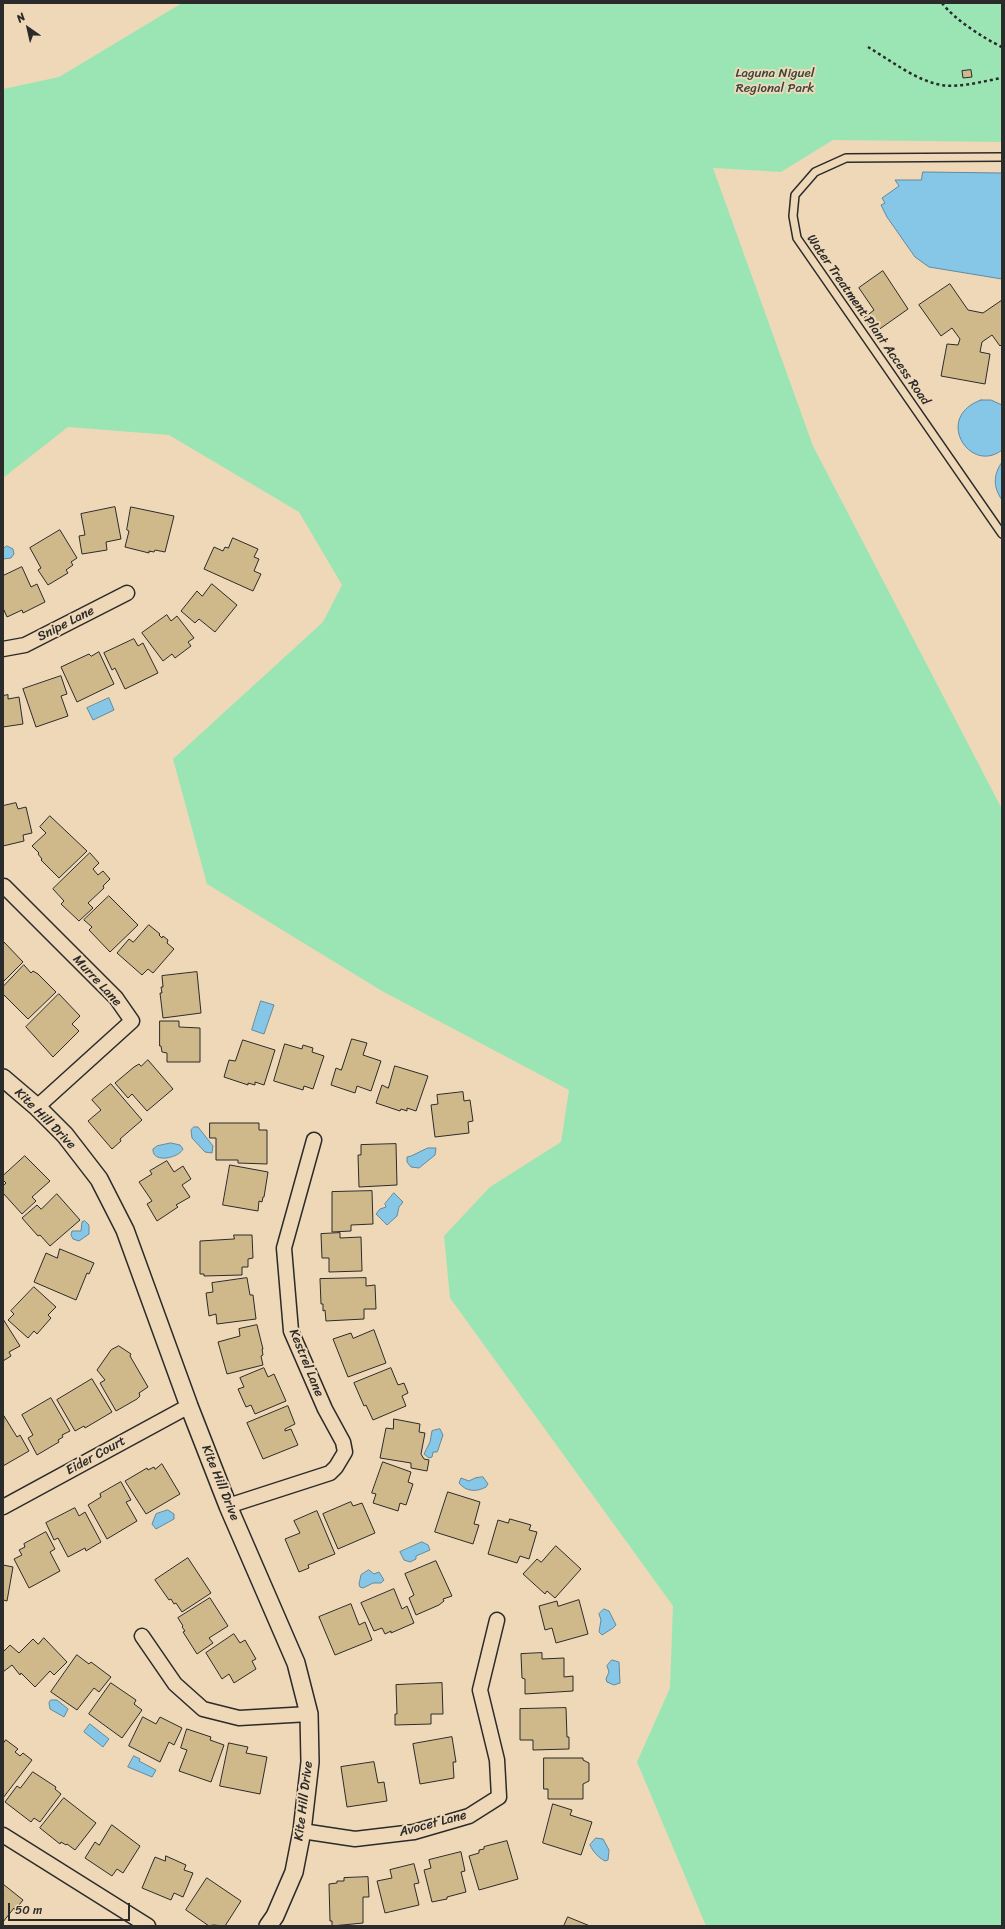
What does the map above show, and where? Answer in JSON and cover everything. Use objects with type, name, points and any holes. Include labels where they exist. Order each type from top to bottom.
[{"type":"street","name":"Snipe Lane","points":[[3,649],[25,646],[127,593]]},
{"type":"street","name":"Murre Lane","points":[[4,886],[116,998],[132,1021],[37,1107]]},
{"type":"street","name":"Kite Hill Drive","points":[[3,1078],[37,1107],[65,1135],[99,1179],[125,1230],[189,1406],[228,1506],[296,1663],[309,1714],[310,1762],[302,1832],[294,1872],[275,1916],[268,1926]]},
{"type":"street","name":"Kestrel Lane","points":[[228,1506],[330,1473],[336,1467],[345,1452],[343,1442],[325,1409],[291,1331],[284,1248],[314,1140]]},
{"type":"street","name":"Eider Court","points":[[3,1507],[189,1406]]},
{"type":"street","name":"Avocet Lane","points":[[302,1832],[355,1839],[414,1832],[469,1816],[499,1797],[497,1760],[480,1690],[497,1620]]},
{"type":"street","points":[[142,1636],[175,1684],[202,1709],[239,1718],[309,1714]]},
{"type":"street","points":[[3,1835],[148,1926]]},
{"type":"lane","name":"Water Treatment Plant Access Road","points":[[1002,157],[846,158],[815,172],[795,194],[793,216],[797,238],[1002,534]]},
{"type":"path","points":[[942,3],[948,11],[993,43],[1002,47]]},
{"type":"path","points":[[868,47],[918,77],[932,83],[942,85],[963,84],[1002,78]]},
{"type":"green space","name":"Laguna Niguel Regional Park","points":[[182,3],[1002,3],[1002,142],[833,140],[781,172],[713,168],[813,446],[1002,809],[1002,1926],[706,1926],[637,1762],[670,1688],[673,1606],[450,1298],[444,1236],[490,1187],[561,1142],[569,1090],[382,991],[207,884],[173,759],[323,622],[342,585],[299,512],[169,435],[68,427],[3,478],[3,89],[59,77]]},
{"type":"water","points":[[923,172],[1002,173],[1002,279],[929,267],[915,257],[887,217],[881,205],[885,203],[882,198],[899,186],[895,180],[921,180]]},
{"type":"water","points":[[981,400],[991,400],[1002,405],[1002,450],[990,456],[978,455],[969,450],[962,441],[958,430],[960,418],[967,408]]},
{"type":"water","points":[[1002,462],[1002,500],[997,490],[995,481],[997,472]]},
{"type":"water","points":[[7,546],[13,549],[14,554],[11,558],[3,559],[3,549]]},
{"type":"water","points":[[109,698],[114,710],[93,720],[87,708]]},
{"type":"water","points":[[261,1001],[274,1005],[264,1034],[252,1030]]},
{"type":"water","points":[[194,1127],[198,1127],[213,1146],[212,1153],[205,1152],[192,1138],[191,1130]]},
{"type":"water","points":[[171,1143],[180,1145],[183,1149],[181,1152],[166,1158],[157,1157],[154,1154],[153,1149],[157,1146]]},
{"type":"water","points":[[428,1148],[436,1148],[435,1155],[419,1168],[411,1167],[407,1162],[407,1157]]},
{"type":"water","points":[[394,1193],[403,1202],[399,1207],[397,1216],[387,1225],[376,1214],[380,1209],[386,1207],[385,1204]]},
{"type":"water","points":[[85,1221],[89,1225],[89,1234],[79,1241],[73,1239],[71,1235],[72,1231],[81,1231],[82,1222]]},
{"type":"water","points":[[440,1429],[443,1435],[438,1450],[437,1452],[433,1452],[432,1457],[429,1458],[424,1454],[430,1442],[432,1431]]},
{"type":"water","points":[[483,1477],[488,1484],[486,1487],[479,1490],[468,1490],[459,1483],[461,1478],[469,1481],[475,1478]]},
{"type":"water","points":[[168,1510],[174,1514],[174,1519],[156,1529],[152,1524],[156,1514]]},
{"type":"water","points":[[422,1542],[428,1545],[430,1550],[416,1556],[416,1559],[410,1562],[404,1560],[400,1552]]},
{"type":"water","points":[[369,1570],[374,1574],[379,1572],[384,1580],[381,1583],[373,1583],[363,1588],[360,1587],[359,1584],[361,1575]]},
{"type":"water","points":[[604,1609],[609,1611],[616,1625],[602,1635],[599,1632],[601,1620],[599,1614]]},
{"type":"water","points":[[612,1660],[619,1662],[620,1683],[614,1685],[607,1682],[606,1679],[609,1672],[607,1666]]},
{"type":"water","points":[[51,1700],[57,1700],[68,1709],[64,1717],[50,1709],[49,1703]]},
{"type":"water","points":[[90,1724],[109,1739],[103,1747],[84,1732]]},
{"type":"water","points":[[134,1756],[140,1759],[139,1761],[156,1770],[152,1777],[128,1767]]},
{"type":"water","points":[[596,1838],[603,1839],[609,1850],[608,1860],[605,1861],[591,1848],[590,1845]]},
{"type":"building","points":[[971,70],[972,77],[963,78],[962,71]]},
{"type":"building","points":[[883,271],[908,309],[874,333],[864,318],[874,310],[859,288]]},
{"type":"building","points":[[950,284],[968,310],[983,313],[1002,300],[1002,344],[1000,346],[992,335],[982,342],[980,352],[990,354],[985,384],[941,376],[947,344],[958,345],[960,339],[952,328],[941,336],[919,305]]},
{"type":"building","points":[[115,507],[121,539],[106,542],[107,550],[82,554],[79,536],[85,535],[81,514]]},
{"type":"building","points":[[131,507],[174,516],[165,552],[155,550],[154,552],[149,551],[149,553],[125,547],[129,531],[127,530]]},
{"type":"building","points":[[60,530],[77,558],[71,562],[73,565],[66,570],[68,573],[48,585],[38,570],[41,568],[30,548]]},
{"type":"building","points":[[233,538],[258,549],[254,557],[259,559],[254,571],[261,574],[253,591],[204,569],[214,547],[223,551],[225,547],[228,548]]},
{"type":"building","points":[[22,567],[31,587],[37,584],[45,602],[23,613],[22,610],[7,617],[3,608],[3,576]]},
{"type":"building","points":[[212,584],[237,605],[215,632],[199,619],[195,623],[181,611],[197,591],[202,596]]},
{"type":"building","points":[[167,615],[171,621],[177,616],[194,638],[188,642],[191,646],[175,658],[172,654],[163,661],[142,633]]},
{"type":"building","points":[[134,639],[138,646],[143,643],[158,673],[125,689],[115,668],[112,670],[104,653]]},
{"type":"building","points":[[99,652],[114,684],[77,702],[61,667],[89,654],[91,656]]},
{"type":"building","points":[[61,676],[67,694],[61,696],[68,716],[36,727],[23,689]]},
{"type":"building","points":[[8,695],[8,699],[19,697],[23,724],[3,727],[3,696]]},
{"type":"building","points":[[16,803],[18,809],[26,807],[32,833],[23,835],[24,841],[3,846],[3,806]]},
{"type":"building","points":[[50,816],[87,851],[59,878],[41,860],[42,859],[38,854],[39,853],[32,846],[46,833],[40,827]]},
{"type":"building","points":[[90,853],[99,863],[93,869],[98,875],[103,871],[110,879],[103,886],[104,888],[88,903],[93,908],[79,921],[61,904],[64,901],[53,889]]},
{"type":"building","points":[[109,896],[138,925],[110,952],[89,930],[92,927],[84,920]]},
{"type":"building","points":[[149,925],[160,934],[159,935],[162,938],[163,936],[168,940],[167,943],[174,949],[153,973],[148,969],[142,975],[117,953],[129,939],[133,942]]},
{"type":"building","points":[[3,941],[23,962],[3,982]]},
{"type":"building","points":[[24,965],[31,973],[33,971],[38,974],[56,992],[28,1019],[3,994],[3,987]]},
{"type":"building","points":[[197,972],[201,1013],[163,1018],[160,993],[162,993],[161,987],[163,987],[162,976]]},
{"type":"building","points":[[59,994],[80,1016],[72,1024],[79,1031],[53,1057],[26,1027]]},
{"type":"building","points":[[160,1021],[179,1021],[179,1027],[200,1028],[200,1062],[167,1062],[167,1053],[162,1052],[160,1046]]},
{"type":"building","points":[[352,1039],[367,1043],[363,1055],[381,1061],[371,1091],[357,1086],[355,1093],[331,1085],[336,1068],[341,1070]]},
{"type":"building","points":[[243,1040],[275,1050],[264,1085],[255,1082],[255,1085],[248,1083],[248,1085],[224,1077],[229,1060],[235,1061]]},
{"type":"building","points":[[285,1044],[302,1049],[303,1045],[313,1048],[312,1052],[324,1056],[313,1089],[304,1086],[303,1090],[274,1081]]},
{"type":"building","points":[[148,1060],[173,1089],[147,1111],[132,1094],[128,1098],[115,1083],[134,1067],[139,1064],[141,1066]]},
{"type":"building","points":[[395,1066],[428,1076],[416,1111],[407,1108],[407,1111],[401,1109],[400,1111],[376,1103],[382,1085],[388,1088]]},
{"type":"building","points":[[111,1084],[142,1120],[120,1139],[121,1141],[112,1149],[88,1121],[101,1110],[92,1100]]},
{"type":"building","points":[[463,1092],[464,1101],[470,1100],[473,1121],[468,1122],[469,1133],[435,1137],[431,1105],[438,1104],[437,1095]]},
{"type":"building","points":[[210,1123],[259,1123],[259,1130],[267,1130],[267,1164],[238,1163],[238,1160],[216,1160],[216,1138],[210,1138]]},
{"type":"building","points":[[396,1144],[397,1185],[359,1187],[358,1155],[361,1155],[361,1145]]},
{"type":"building","points":[[25,1156],[50,1181],[32,1197],[36,1201],[22,1214],[3,1193],[3,1186],[6,1183],[3,1180],[3,1176]]},
{"type":"building","points":[[167,1161],[174,1172],[183,1166],[191,1179],[182,1185],[190,1197],[176,1205],[178,1207],[157,1221],[147,1204],[152,1201],[139,1182],[152,1174],[150,1171]]},
{"type":"building","points":[[230,1165],[268,1172],[264,1197],[262,1202],[259,1201],[258,1211],[223,1205]]},
{"type":"building","points":[[372,1191],[373,1224],[351,1225],[351,1231],[332,1232],[332,1192]]},
{"type":"building","points":[[57,1194],[80,1220],[50,1246],[40,1235],[38,1236],[22,1218],[37,1205],[41,1209]]},
{"type":"building","points":[[340,1233],[340,1238],[361,1237],[362,1271],[329,1272],[329,1258],[322,1258],[321,1234]]},
{"type":"building","points":[[234,1235],[252,1235],[253,1258],[248,1259],[248,1267],[242,1267],[242,1275],[204,1276],[204,1274],[200,1274],[200,1241],[234,1239]]},
{"type":"building","points":[[60,1249],[94,1263],[89,1274],[87,1273],[76,1300],[34,1282],[46,1253],[57,1258]]},
{"type":"building","points":[[247,1278],[250,1295],[253,1295],[256,1319],[217,1324],[216,1314],[209,1316],[206,1293],[213,1292],[212,1283]]},
{"type":"building","points":[[366,1278],[366,1286],[375,1285],[376,1309],[364,1309],[364,1319],[326,1321],[325,1310],[323,1311],[323,1304],[321,1304],[320,1279]]},
{"type":"building","points":[[34,1287],[56,1307],[48,1315],[51,1318],[37,1334],[34,1331],[28,1338],[8,1320],[14,1314],[11,1311]]},
{"type":"building","points":[[3,1319],[20,1346],[9,1352],[11,1356],[3,1361]]},
{"type":"building","points":[[257,1325],[263,1349],[263,1355],[261,1356],[263,1365],[227,1374],[218,1342],[240,1336],[239,1329]]},
{"type":"building","points":[[374,1330],[386,1363],[348,1377],[333,1339],[351,1333],[353,1338]]},
{"type":"building","points":[[119,1346],[131,1354],[130,1356],[148,1387],[139,1393],[140,1396],[137,1399],[116,1411],[100,1383],[105,1380],[97,1370],[111,1350]]},
{"type":"building","points":[[264,1368],[268,1377],[274,1374],[286,1401],[255,1414],[251,1405],[246,1407],[238,1389],[244,1387],[240,1378]]},
{"type":"building","points":[[391,1368],[398,1385],[404,1383],[408,1393],[402,1396],[406,1406],[373,1420],[366,1405],[364,1406],[354,1383]]},
{"type":"building","points":[[92,1379],[112,1412],[85,1428],[84,1426],[75,1431],[57,1400]]},
{"type":"building","points":[[51,1398],[70,1431],[62,1435],[63,1437],[58,1440],[59,1442],[37,1455],[28,1438],[33,1435],[22,1415]]},
{"type":"building","points":[[288,1406],[295,1424],[285,1429],[285,1431],[291,1429],[298,1445],[263,1459],[247,1423]]},
{"type":"building","points":[[4,1416],[17,1437],[20,1435],[29,1451],[3,1466]]},
{"type":"building","points":[[394,1419],[420,1424],[419,1432],[425,1433],[421,1454],[424,1459],[429,1460],[427,1471],[411,1468],[411,1463],[380,1458],[386,1428],[393,1429]]},
{"type":"building","points":[[383,1462],[411,1472],[408,1482],[413,1484],[406,1505],[400,1503],[398,1511],[373,1503],[376,1494],[372,1493]]},
{"type":"building","points":[[162,1464],[180,1494],[146,1514],[125,1481],[147,1468],[148,1470],[154,1467],[155,1469]]},
{"type":"building","points":[[121,1482],[131,1500],[126,1502],[137,1521],[107,1539],[88,1505],[101,1497],[100,1494]]},
{"type":"building","points":[[448,1492],[480,1502],[474,1524],[479,1525],[473,1544],[435,1532]]},
{"type":"building","points":[[351,1502],[353,1506],[362,1503],[375,1533],[338,1549],[323,1514]]},
{"type":"building","points":[[75,1508],[79,1516],[85,1512],[101,1542],[86,1551],[85,1548],[68,1557],[58,1538],[54,1540],[46,1523]]},
{"type":"building","points":[[317,1511],[335,1554],[308,1565],[309,1568],[299,1572],[285,1539],[300,1533],[294,1521]]},
{"type":"building","points":[[510,1519],[531,1525],[529,1530],[537,1532],[529,1559],[520,1556],[517,1563],[488,1554],[498,1520],[508,1523]]},
{"type":"building","points":[[46,1532],[55,1549],[50,1552],[60,1571],[29,1588],[14,1559],[22,1555],[19,1550],[25,1547],[24,1544]]},
{"type":"building","points":[[556,1546],[581,1569],[555,1598],[547,1591],[545,1594],[523,1574],[537,1559],[541,1562]]},
{"type":"building","points":[[188,1558],[211,1593],[182,1612],[176,1603],[174,1604],[171,1599],[169,1600],[155,1580]]},
{"type":"building","points":[[436,1561],[452,1596],[443,1599],[444,1601],[439,1605],[416,1615],[409,1598],[414,1595],[405,1574]]},
{"type":"building","points":[[3,1565],[13,1567],[7,1601],[3,1600]]},
{"type":"building","points":[[394,1589],[402,1609],[407,1606],[414,1623],[391,1633],[391,1631],[385,1634],[382,1628],[374,1631],[361,1603]]},
{"type":"building","points":[[210,1598],[228,1626],[209,1638],[213,1643],[197,1654],[183,1632],[185,1631],[178,1618]]},
{"type":"building","points":[[579,1600],[588,1634],[556,1643],[552,1628],[545,1630],[539,1606],[557,1601],[558,1606]]},
{"type":"building","points":[[351,1604],[359,1625],[365,1622],[372,1640],[335,1655],[319,1617]]},
{"type":"building","points":[[234,1634],[240,1643],[245,1640],[256,1659],[252,1661],[256,1669],[234,1683],[229,1674],[222,1679],[206,1653]]},
{"type":"building","points":[[44,1638],[67,1662],[54,1675],[50,1671],[35,1687],[21,1673],[20,1675],[12,1665],[3,1672],[3,1652],[10,1645],[19,1653],[33,1639],[38,1644]]},
{"type":"building","points":[[542,1653],[542,1659],[564,1658],[564,1677],[573,1676],[573,1691],[525,1694],[525,1679],[522,1678],[521,1654]]},
{"type":"building","points":[[77,1655],[89,1664],[91,1662],[111,1677],[99,1692],[94,1688],[77,1710],[51,1692]]},
{"type":"building","points":[[111,1683],[136,1700],[134,1704],[142,1710],[122,1738],[89,1714]]},
{"type":"building","points":[[442,1683],[443,1714],[431,1714],[431,1724],[395,1725],[395,1714],[397,1714],[396,1685]]},
{"type":"building","points":[[566,1708],[569,1749],[533,1750],[533,1740],[520,1740],[520,1709]]},
{"type":"building","points":[[143,1717],[156,1724],[160,1717],[182,1728],[174,1745],[169,1742],[160,1762],[129,1746]]},
{"type":"building","points":[[187,1729],[211,1737],[210,1740],[224,1745],[211,1782],[179,1771],[187,1750],[181,1748]]},
{"type":"building","points":[[452,1737],[456,1762],[453,1762],[454,1778],[420,1784],[413,1744]]},
{"type":"building","points":[[6,1740],[18,1749],[15,1752],[20,1756],[23,1753],[32,1760],[3,1798],[3,1744]]},
{"type":"building","points":[[229,1743],[248,1747],[246,1753],[267,1757],[260,1794],[220,1786]]},
{"type":"building","points":[[544,1758],[583,1758],[583,1760],[589,1763],[589,1781],[583,1784],[583,1799],[548,1799],[548,1789],[544,1789]]},
{"type":"building","points":[[374,1762],[378,1783],[384,1782],[387,1801],[347,1807],[341,1767]]},
{"type":"building","points":[[33,1772],[56,1787],[55,1789],[61,1794],[40,1822],[34,1818],[31,1822],[5,1802],[17,1786],[20,1788]]},
{"type":"building","points":[[64,1798],[96,1823],[75,1850],[67,1844],[66,1845],[61,1842],[60,1844],[40,1828]]},
{"type":"building","points":[[553,1804],[572,1810],[570,1815],[592,1822],[581,1855],[543,1843]]},
{"type":"building","points":[[112,1825],[140,1846],[123,1873],[117,1869],[112,1876],[85,1858],[95,1842],[99,1845]]},
{"type":"building","points":[[507,1841],[518,1879],[479,1890],[469,1856],[479,1853],[479,1850],[484,1849],[484,1847]]},
{"type":"building","points":[[461,1852],[465,1871],[461,1872],[466,1892],[447,1897],[447,1899],[432,1902],[424,1870],[431,1868],[429,1860]]},
{"type":"building","points":[[166,1856],[186,1865],[184,1870],[193,1873],[183,1897],[174,1893],[171,1900],[142,1888],[155,1857],[165,1861]]},
{"type":"building","points":[[414,1864],[419,1883],[414,1884],[419,1905],[385,1913],[377,1881],[392,1878],[390,1870]]},
{"type":"building","points":[[368,1877],[369,1897],[363,1897],[363,1923],[332,1926],[332,1921],[330,1921],[329,1884],[337,1883],[337,1881],[344,1881],[344,1878]]},
{"type":"building","points":[[207,1878],[241,1901],[225,1926],[209,1926],[186,1910]]},
{"type":"building","points":[[3,1884],[23,1900],[15,1910],[14,1908],[3,1922]]},
{"type":"building","points":[[568,1917],[590,1926],[564,1926]]}]
